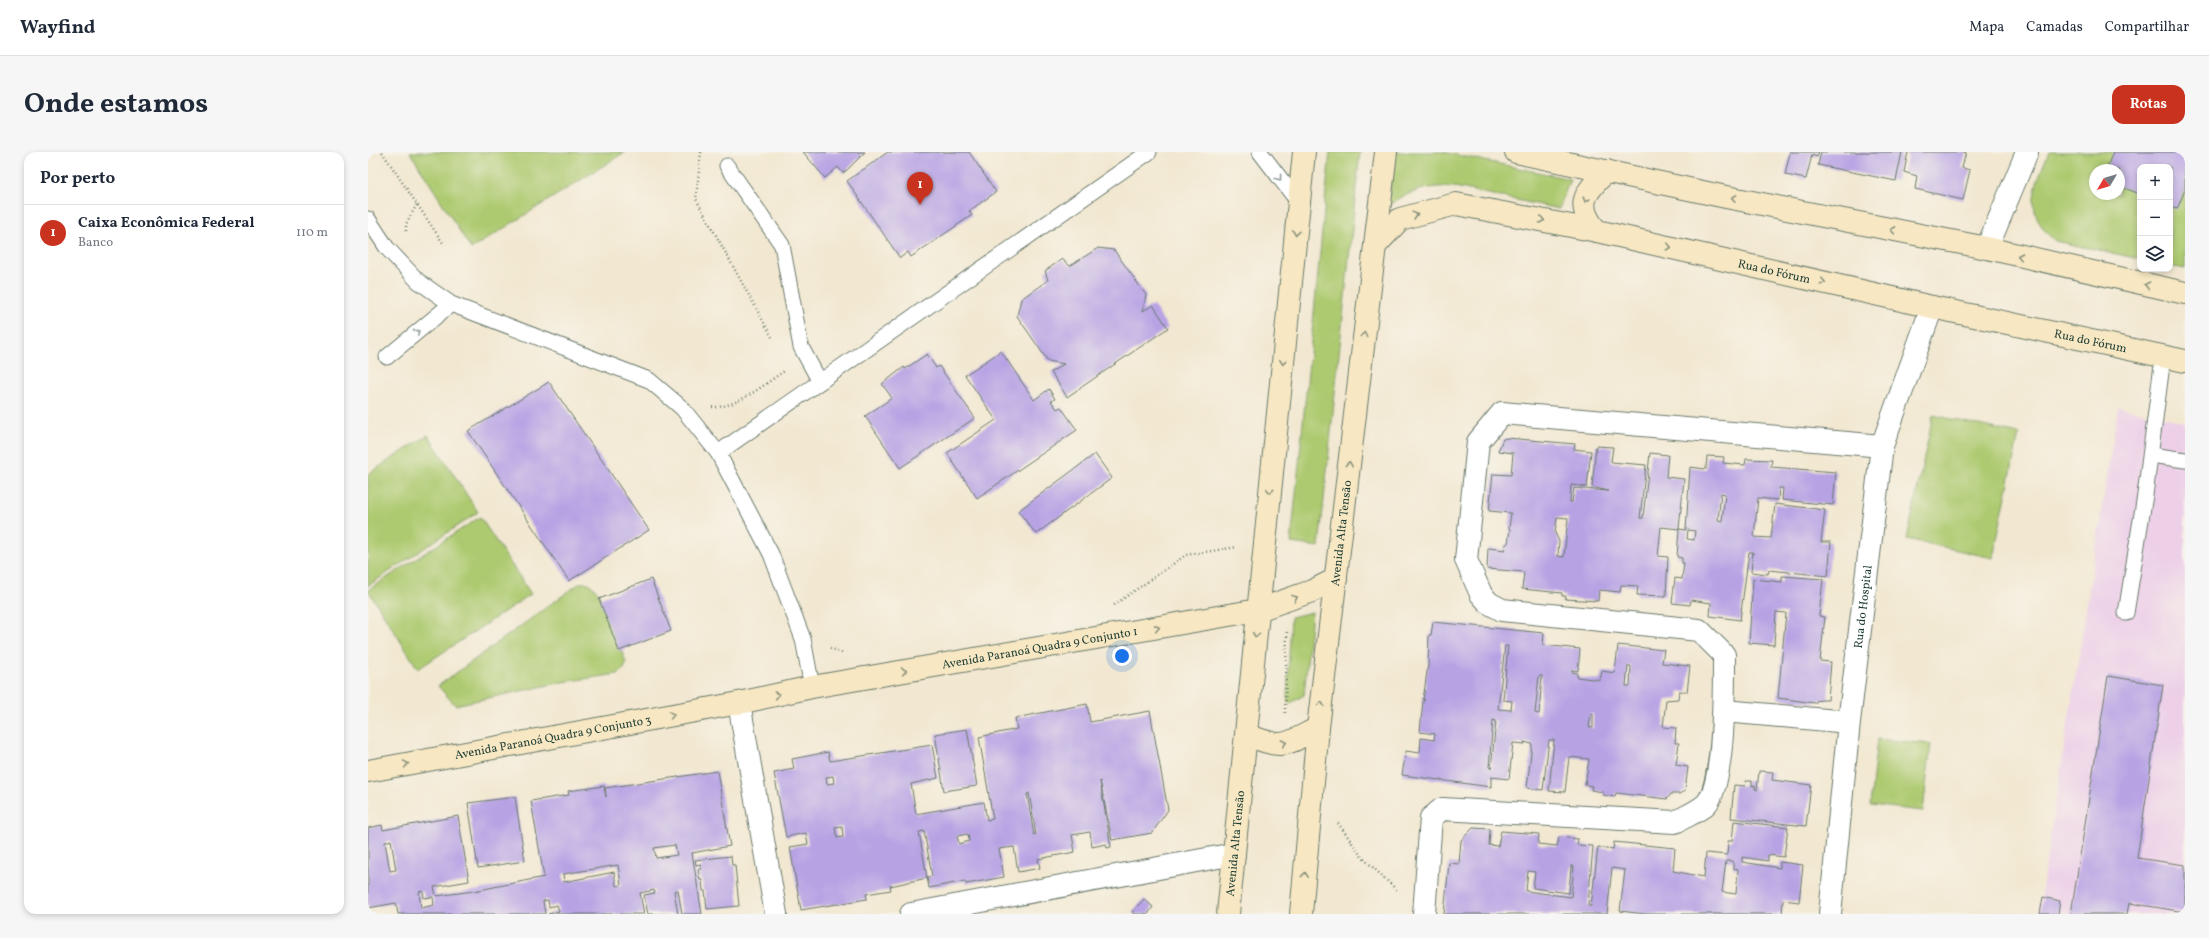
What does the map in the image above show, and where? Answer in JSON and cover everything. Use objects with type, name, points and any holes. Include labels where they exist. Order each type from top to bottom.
[{"type":"street","name":"Avenida Alta Tensão","points":[[1228,914],[1304,152]]},
{"type":"street","name":"Avenida Alta Tensão","points":[[1301,914],[1314,787],[1318,728],[1386,152]]},
{"type":"street","points":[[1516,152],[1726,197],[1987,248],[2185,293]]},
{"type":"street","points":[[1987,248],[2027,152]]},
{"type":"street","points":[[1597,231],[1586,218],[1584,201],[1591,186],[1607,171]]},
{"type":"street","name":"Rua do Fórum","points":[[1375,246],[1400,219],[1456,204],[1597,231],[1932,307],[2185,361]]},
{"type":"street","name":"Rua do Hospital","points":[[1830,914],[1849,722],[1882,446],[1932,307]]},
{"type":"street","points":[[1424,914],[1431,818],[1442,809],[1675,822],[1705,805],[1714,790],[1724,711],[1724,655],[1699,630],[1502,610],[1490,603],[1480,594],[1466,560],[1478,442],[1502,413],[1882,446]]},
{"type":"street","name":"Avenida Paranoá Quadra 9 Conjunto 1","points":[[738,703],[812,687],[1258,610],[1312,591],[1336,579]]},
{"type":"street","points":[[738,703],[776,914]]},
{"type":"street","name":"Avenida Paranoá Quadra 9 Conjunto 3","points":[[368,771],[738,703]]},
{"type":"street","points":[[1724,711],[1849,722]]},
{"type":"street","points":[[1247,735],[1270,744],[1284,745],[1318,728]]},
{"type":"street","points":[[921,913],[1234,854]]},
{"type":"lane","points":[[718,453],[1149,152]]},
{"type":"lane","points":[[1260,152],[1299,203]]},
{"type":"lane","points":[[727,166],[782,245],[801,347],[820,382]]},
{"type":"lane","points":[[368,219],[388,248],[418,282],[451,304],[649,380],[682,408],[718,453],[771,554],[803,639],[812,687]]},
{"type":"lane","points":[[387,356],[451,304]]},
{"type":"lane","points":[[2126,614],[2151,455],[2163,357]]},
{"type":"lane","points":[[2151,455],[2185,460]]},
{"type":"path","points":[[382,152],[444,243]]},
{"type":"path","points":[[701,152],[696,199],[774,340]]},
{"type":"path","points":[[409,237],[406,233],[406,224],[417,204]]},
{"type":"path","points":[[706,404],[711,407],[723,408],[746,396],[789,367]]},
{"type":"path","points":[[1110,606],[1116,605],[1186,555],[1241,546]]},
{"type":"path","points":[[1314,787],[1362,858],[1424,914]]},
{"type":"shaded area","points":[[2118,407],[2185,422],[2185,914],[2038,914]]},
{"type":"green space","points":[[410,152],[625,152],[471,249]]},
{"type":"green space","points":[[1330,152],[1360,152],[1319,547],[1291,543]]},
{"type":"green space","points":[[1394,152],[1443,152],[1570,179],[1559,209],[1455,187],[1437,187],[1420,190],[1403,196],[1388,206]]},
{"type":"green space","points":[[2049,152],[2185,152],[2185,269],[2173,267],[2173,164],[2137,164],[2137,258],[2055,241],[2038,220],[2035,209],[2034,199],[2039,177]]},
{"type":"green space","points":[[1933,415],[2019,434],[1993,558],[1907,539]]},
{"type":"green space","points":[[428,435],[478,512],[368,586],[368,474]]},
{"type":"green space","points":[[480,517],[531,594],[418,669],[368,590]]},
{"type":"green space","points":[[580,583],[589,583],[598,592],[626,662],[624,669],[618,674],[563,682],[455,705],[438,686]]},
{"type":"green space","points":[[1312,612],[1304,695],[1289,704],[1287,698],[1291,617]]},
{"type":"green space","points":[[1877,739],[1931,744],[1923,811],[1870,805]]},
{"type":"building","points":[[803,152],[865,152],[843,173],[838,167],[825,178]]},
{"type":"building","points":[[888,152],[969,152],[996,192],[969,211],[972,215],[911,257],[908,252],[900,258],[847,181]]},
{"type":"building","points":[[1790,152],[1819,152],[1817,157],[1812,155],[1806,179],[1785,175]]},
{"type":"building","points":[[1821,152],[1902,152],[1896,181],[1818,165]]},
{"type":"building","points":[[1908,152],[1966,152],[1962,168],[1970,170],[1963,200],[1915,189],[1917,176],[1904,172]]},
{"type":"building","points":[[2113,152],[2185,152],[2185,190],[2177,209],[2173,208],[2173,164],[2137,164],[2137,193],[2125,188],[2125,164],[2108,164]]},
{"type":"building","points":[[1098,248],[1114,250],[1146,295],[1143,311],[1153,305],[1168,328],[1067,397],[1051,372],[1064,364],[1048,361],[1017,316],[1021,299],[1048,280],[1045,271],[1062,259],[1070,266]]},
{"type":"building","points":[[1001,351],[1034,400],[1049,389],[1055,399],[1051,401],[1057,409],[1061,407],[1077,430],[977,498],[947,453],[996,420],[965,375]]},
{"type":"building","points":[[927,354],[936,368],[939,366],[975,418],[900,468],[865,416],[892,398],[882,384],[904,367],[905,369]]},
{"type":"building","points":[[549,382],[649,530],[569,581],[468,431]]},
{"type":"building","points":[[1507,438],[1575,444],[1574,449],[1591,451],[1587,487],[1571,485],[1570,502],[1572,502],[1574,488],[1608,491],[1592,487],[1596,446],[1613,447],[1611,462],[1646,465],[1640,518],[1643,518],[1650,453],[1668,455],[1666,477],[1684,479],[1679,529],[1661,527],[1658,556],[1668,557],[1666,596],[1637,595],[1638,586],[1621,585],[1620,592],[1599,590],[1598,601],[1565,599],[1566,596],[1562,596],[1562,593],[1522,589],[1524,572],[1487,569],[1488,548],[1506,550],[1504,546],[1508,543],[1510,530],[1511,513],[1489,511],[1493,474],[1511,475],[1513,453],[1498,451],[1503,439]],"holes":[[[1557,517],[1568,518],[1564,557],[1558,556],[1559,541],[1555,533]]]},
{"type":"building","points":[[1095,454],[1112,478],[1036,534],[1018,511]]},
{"type":"building","points":[[1707,456],[1724,457],[1723,463],[1745,465],[1746,459],[1772,460],[1771,467],[1836,472],[1833,505],[1782,500],[1783,488],[1779,488],[1778,500],[1758,498],[1754,537],[1771,538],[1775,504],[1825,510],[1821,542],[1831,542],[1828,576],[1769,570],[1768,574],[1751,572],[1753,552],[1749,552],[1740,620],[1710,616],[1711,603],[1691,600],[1690,605],[1672,603],[1675,578],[1682,579],[1684,563],[1682,563],[1682,558],[1677,557],[1679,529],[1686,530],[1690,467],[1706,469]],"holes":[[[1721,493],[1725,494],[1722,521],[1718,520]],[[1688,530],[1695,531],[1694,540],[1687,539]]]},
{"type":"building","points":[[1782,576],[1823,579],[1819,616],[1825,617],[1820,661],[1831,662],[1828,700],[1816,701],[1815,703],[1778,698],[1786,613],[1776,612],[1774,645],[1749,643],[1753,579],[1782,582]]},
{"type":"building","points":[[651,579],[671,631],[619,651],[599,599]]},
{"type":"building","points":[[1433,622],[1544,633],[1543,645],[1580,649],[1578,671],[1572,670],[1572,672],[1577,673],[1577,677],[1600,680],[1602,671],[1615,673],[1618,645],[1664,650],[1662,663],[1690,666],[1687,692],[1679,691],[1678,699],[1666,700],[1663,727],[1676,728],[1675,743],[1679,743],[1676,765],[1688,767],[1685,791],[1679,794],[1671,794],[1667,799],[1616,793],[1615,797],[1603,795],[1603,792],[1591,790],[1592,786],[1585,785],[1589,759],[1569,757],[1565,792],[1549,791],[1554,740],[1549,740],[1543,790],[1527,788],[1532,744],[1524,742],[1525,744],[1513,743],[1509,779],[1491,777],[1491,787],[1402,775],[1406,751],[1420,753],[1421,738],[1434,740],[1435,734],[1420,732],[1423,701],[1425,700],[1423,700],[1428,665],[1429,635],[1431,635]],"holes":[[[1505,646],[1508,646],[1503,700],[1512,701],[1511,710],[1498,709]],[[1628,666],[1631,666],[1630,686],[1626,686]],[[1539,676],[1542,676],[1539,714],[1535,713]],[[1591,714],[1593,714],[1593,728],[1589,727]],[[1493,720],[1496,721],[1491,768],[1489,767]]]},
{"type":"building","points":[[2108,676],[2163,685],[2137,858],[2185,865],[2185,912],[2129,903],[2127,914],[2071,914]]},
{"type":"building","points":[[1087,704],[1090,722],[1150,711],[1168,810],[1152,833],[1112,840],[1100,781],[1111,847],[1107,848],[1106,844],[1092,847],[1090,832],[1072,835],[1075,852],[1038,859],[1040,868],[1018,872],[1014,847],[999,849],[1004,877],[966,884],[965,881],[929,888],[927,877],[932,876],[924,831],[919,832],[927,878],[890,886],[891,890],[866,894],[867,899],[801,910],[790,847],[808,844],[806,833],[786,837],[774,773],[794,769],[792,759],[828,752],[830,761],[932,745],[938,778],[911,784],[916,814],[984,802],[987,820],[993,819],[979,737],[1017,729],[1015,718]],"holes":[[[833,776],[834,783],[827,784],[826,777]],[[1029,793],[1036,834],[1034,835],[1027,794]],[[842,827],[843,837],[837,838],[835,828]],[[968,834],[969,841],[959,844],[957,836]]]},
{"type":"building","points":[[967,729],[977,786],[944,791],[935,734]]},
{"type":"building","points":[[717,771],[730,846],[692,853],[702,914],[682,914],[678,890],[674,891],[678,914],[648,914],[644,895],[655,893],[654,890],[640,893],[644,914],[548,914],[559,911],[557,905],[549,907],[548,900],[543,901],[545,914],[398,914],[396,903],[368,908],[368,828],[382,825],[383,830],[458,816],[469,881],[434,887],[436,896],[474,891],[544,877],[531,801],[569,795],[568,791],[604,786],[606,797],[605,788]],"holes":[[[391,840],[396,870],[390,871],[385,842]],[[675,845],[677,855],[656,858],[654,848]],[[618,865],[621,885],[616,886],[614,872],[564,882],[563,874]],[[423,891],[424,898],[433,897],[434,905],[421,908],[419,892]]]},
{"type":"building","points":[[1759,771],[1773,772],[1772,780],[1811,785],[1806,826],[1731,818],[1734,785],[1745,786],[1746,781],[1752,781],[1752,786],[1755,785],[1755,789],[1757,790]]},
{"type":"building","points":[[515,797],[525,861],[478,868],[468,803]]},
{"type":"building","points":[[1734,821],[1788,827],[1784,857],[1768,855],[1768,861],[1742,857],[1742,862],[1780,868],[1780,862],[1803,865],[1799,902],[1783,900],[1782,914],[1645,914],[1620,911],[1625,870],[1612,868],[1607,914],[1444,914],[1449,863],[1459,864],[1461,840],[1473,828],[1490,829],[1489,845],[1498,846],[1501,831],[1539,834],[1538,844],[1557,846],[1559,837],[1578,839],[1577,845],[1593,846],[1588,906],[1591,906],[1598,847],[1613,849],[1614,842],[1675,848],[1673,871],[1704,877],[1706,853],[1727,855],[1728,841],[1732,841]],"holes":[[[1726,861],[1733,861],[1733,868],[1738,869],[1736,894],[1722,892]],[[1571,866],[1574,866],[1571,897],[1526,891],[1528,871],[1535,872],[1533,888],[1569,893]]]},
{"type":"building","points":[[731,856],[732,865],[735,865],[739,906],[707,909],[705,891],[703,891],[702,880],[700,880],[698,869],[701,869],[701,864],[696,865],[695,860]]},
{"type":"building","points":[[2043,897],[2060,901],[2058,914],[2040,914]]},
{"type":"building","points":[[1144,899],[1153,907],[1148,914],[1134,914],[1132,912]]},
{"type":"place","name":"Caixa Econômica Federal","points":[[920,205]]}]
